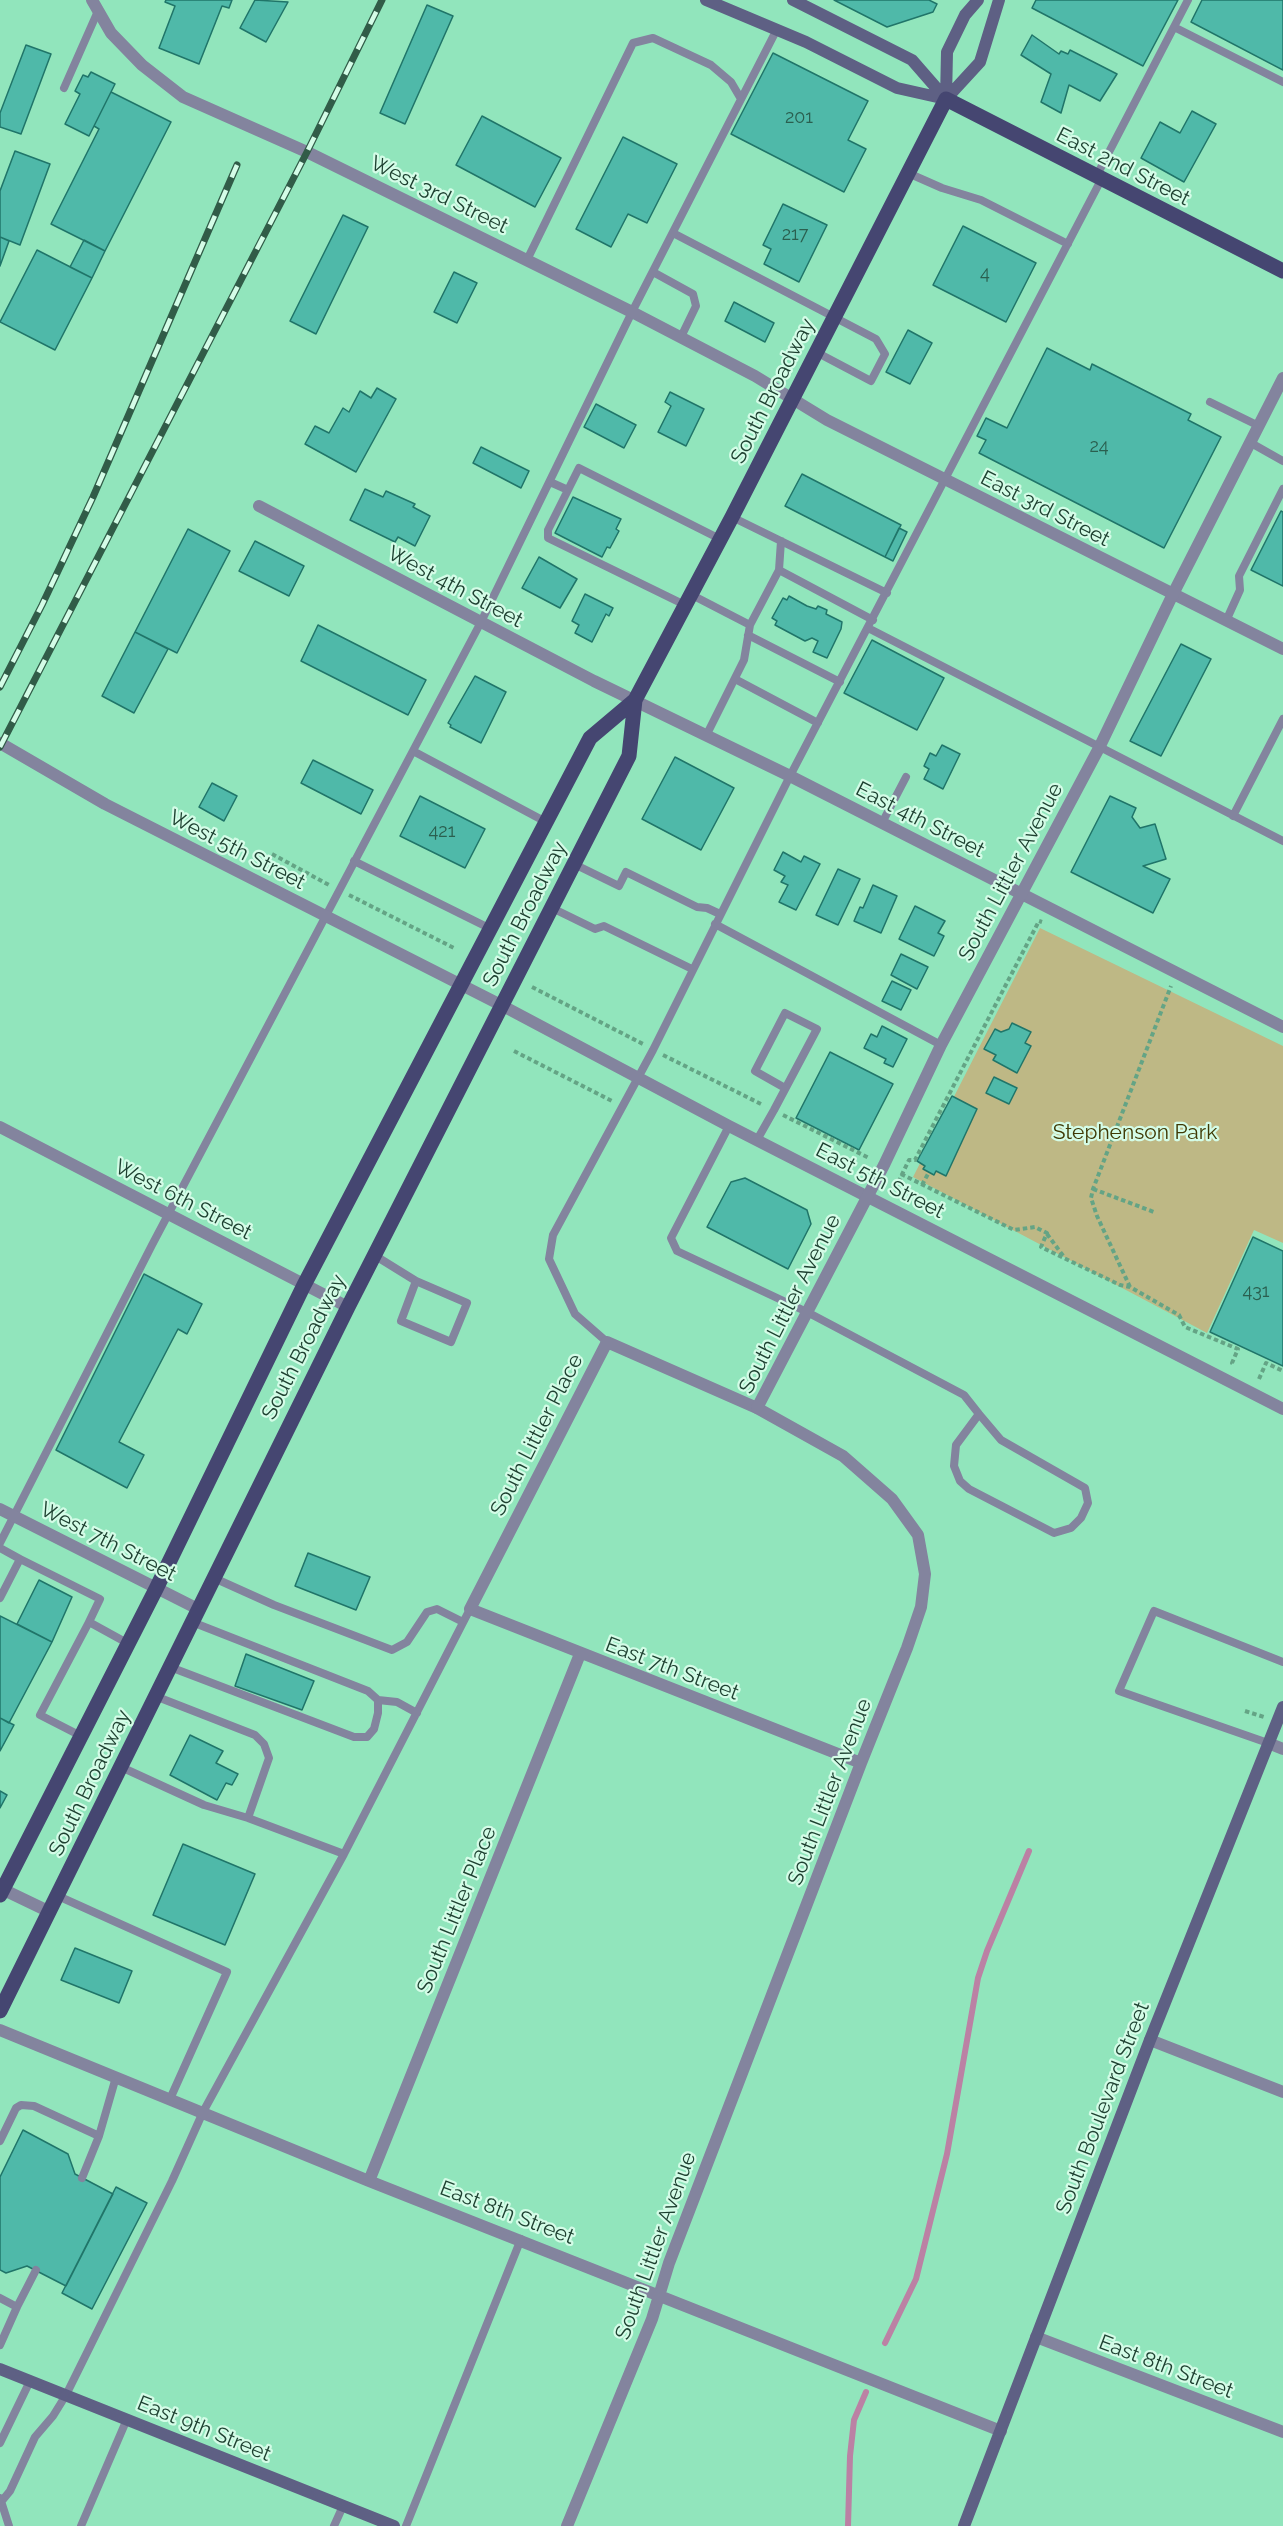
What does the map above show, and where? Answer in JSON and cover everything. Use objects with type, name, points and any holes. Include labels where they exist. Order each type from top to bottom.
[{"type":"main road","points":[[706,0],[806,42],[897,88],[946,99]]},
{"type":"main road","points":[[793,0],[912,60],[946,99]]},
{"type":"main road","name":"South Broadway","points":[[946,99],[947,51],[965,15],[978,0]]},
{"type":"main road","name":"South Broadway","points":[[0,2011],[374,1255],[629,756],[635,700],[732,517],[946,99],[980,62],[999,0]]},
{"type":"main road","name":"East 2nd Street","points":[[946,99],[1283,271]]},
{"type":"main road","name":"South Broadway","points":[[1,1891],[129,1644],[304,1285],[590,738],[635,700]]},
{"type":"main road","name":"South Boulevard Street","points":[[964,2526],[1150,2040],[1283,1707]]},
{"type":"main road","name":"East 9th Street","points":[[0,2369],[394,2526]]},
{"type":"street","name":"West 3rd Street","points":[[95,6],[111,33],[142,65],[183,97],[307,152],[633,312],[793,399]]},
{"type":"street","name":"South Littler Avenue","points":[[567,2526],[648,2330],[669,2263],[921,1607],[926,1574],[918,1535],[892,1499],[843,1456],[757,1408],[941,1045],[1099,748],[1173,594],[1259,426],[1280,393],[1283,378]]},
{"type":"street","name":"East 3rd Street","points":[[793,399],[827,420],[1283,649]]},
{"type":"street","name":"West 4th Street","points":[[259,506],[635,700]]},
{"type":"street","name":"East 4th Street","points":[[635,700],[790,776],[1283,1027]]},
{"type":"street","name":"West 5th Street","points":[[0,743],[105,804],[460,986]]},
{"type":"street","name":"East 5th Street","points":[[460,986],[501,1005],[729,1126],[1283,1409]]},
{"type":"street","name":"West 6th Street","points":[[0,1127],[348,1307]]},
{"type":"street","points":[[607,1342],[757,1408]]},
{"type":"street","name":"South Littler Place","points":[[470,1609],[607,1342]]},
{"type":"street","name":"West 7th Street","points":[[0,1509],[156,1589],[195,1616]]},
{"type":"street","name":"East 7th Street","points":[[470,1609],[861,1763]]},
{"type":"street","name":"South Littler Place","points":[[369,2181],[580,1654]]},
{"type":"street","points":[[1268,1743],[1283,1749]]},
{"type":"street","points":[[1,1891],[50,1912]]},
{"type":"street","name":"East 8th Street","points":[[0,2030],[369,2181],[521,2239],[1001,2431]]},
{"type":"street","points":[[1150,2040],[1283,2092]]},
{"type":"street","name":"East 8th Street","points":[[1036,2337],[1283,2432]]},
{"type":"lane","points":[[607,1342],[575,1314],[549,1259],[553,1235],[653,1050],[790,776],[1068,244],[1188,0]]},
{"type":"lane","points":[[64,88],[95,6]]},
{"type":"lane","points":[[1174,27],[1283,82]]},
{"type":"lane","points":[[0,1543],[168,1215],[481,622],[633,312],[776,31]]},
{"type":"lane","points":[[527,260],[633,43],[653,38],[711,65],[730,82],[741,99]]},
{"type":"lane","points":[[908,172],[942,188],[981,200],[1068,244]]},
{"type":"lane","points":[[673,232],[876,339],[885,354],[871,381],[816,352]]},
{"type":"lane","points":[[653,272],[693,294],[696,306],[681,337]]},
{"type":"lane","points":[[1210,402],[1259,426]]},
{"type":"lane","points":[[1251,443],[1283,461]]},
{"type":"lane","points":[[720,539],[579,468],[548,530],[548,538],[688,600],[749,630],[840,682]]},
{"type":"lane","points":[[550,482],[568,490]]},
{"type":"lane","points":[[1226,621],[1240,590],[1239,576],[1283,489]]},
{"type":"lane","points":[[732,517],[887,593]]},
{"type":"lane","points":[[706,736],[744,660],[749,630],[779,570],[781,541]]},
{"type":"lane","points":[[779,570],[871,624],[1099,748],[1283,841]]},
{"type":"lane","points":[[735,679],[818,723]]},
{"type":"lane","points":[[1233,816],[1283,719]]},
{"type":"lane","points":[[413,751],[546,822]]},
{"type":"lane","points":[[882,823],[906,777]]},
{"type":"lane","points":[[354,861],[491,929]]},
{"type":"lane","points":[[574,864],[619,886],[626,872],[697,907],[707,908],[720,914]]},
{"type":"lane","points":[[552,908],[595,929],[604,926],[692,969]]},
{"type":"lane","points":[[715,924],[941,1045]]},
{"type":"lane","points":[[758,1140],[816,1029],[785,1013],[755,1071],[785,1088]]},
{"type":"lane","points":[[729,1126],[671,1238],[677,1251],[807,1312],[964,1395],[1001,1440],[1085,1488],[1088,1503],[1081,1518],[1071,1528],[1054,1533],[969,1489],[960,1481],[954,1466],[956,1445],[979,1414]]},
{"type":"lane","points":[[374,1255],[416,1281],[467,1303],[451,1342],[401,1321],[416,1281]]},
{"type":"lane","points":[[0,1548],[100,1599],[40,1715],[81,1736]]},
{"type":"lane","points":[[0,1598],[20,1559]]},
{"type":"lane","points":[[214,1578],[274,1605],[392,1650],[407,1642],[427,1612],[437,1609],[463,1622]]},
{"type":"lane","points":[[9,2526],[1,2499],[10,2491],[35,2437],[53,2416],[66,2395],[203,2112],[344,1854],[470,1609]]},
{"type":"lane","points":[[1268,1743],[1119,1691],[1154,1611],[1283,1662]]},
{"type":"lane","points":[[195,1616],[368,1691],[378,1700],[397,1702],[417,1713]]},
{"type":"lane","points":[[88,1622],[129,1644]]},
{"type":"lane","points":[[170,1667],[354,1737],[367,1737],[374,1729],[378,1700]]},
{"type":"lane","points":[[155,1696],[255,1735],[264,1744],[269,1758],[248,1818]]},
{"type":"lane","points":[[121,1767],[204,1804],[344,1854]]},
{"type":"lane","points":[[58,1896],[226,1972],[170,2099]]},
{"type":"lane","points":[[82,2178],[99,2136],[116,2077]]},
{"type":"lane","points":[[0,2141],[16,2108],[21,2105],[34,2106],[99,2136]]},
{"type":"lane","points":[[406,2526],[521,2239]]},
{"type":"lane","points":[[0,2345],[36,2270]]},
{"type":"lane","points":[[0,2298],[17,2307]]},
{"type":"lane","points":[[0,2443],[30,2381]]},
{"type":"lane","points":[[81,2526],[127,2419]]},
{"type":"lane","points":[[334,2526],[344,2506]]},
{"type":"path","name":"West 5th Street","points":[[272,854],[456,949]]},
{"type":"path","points":[[895,1189],[909,1160],[915,1160],[1039,921]]},
{"type":"path","points":[[1130,1287],[1095,1210],[1092,1198],[1093,1189],[1172,983]]},
{"type":"path","name":"East 5th Street","points":[[531,987],[869,1158]]},
{"type":"path","points":[[514,1051],[603,1097]]},
{"type":"path","points":[[896,1171],[1014,1230],[1035,1227],[1047,1233],[1066,1259]]},
{"type":"path","points":[[922,1185],[929,1172]]},
{"type":"path","points":[[1093,1189],[1154,1212]]},
{"type":"path","points":[[1047,1233],[1041,1247],[1120,1285],[1130,1287],[1179,1315],[1185,1327],[1238,1350],[1232,1363],[1241,1369]]},
{"type":"path","points":[[1250,1374],[1259,1379],[1266,1363],[1283,1371]]},
{"type":"green space","name":"Stephenson Park","points":[[1040,928],[1283,1046],[1283,1243],[1254,1230],[1207,1333],[913,1177]]},
{"type":"building","points":[[166,0],[232,0],[229,8],[222,6],[199,64],[159,48],[175,6],[165,2]]},
{"type":"building","points":[[255,0],[288,2],[266,42],[240,28]]},
{"type":"building","points":[[834,0],[929,0],[937,4],[933,12],[887,27]]},
{"type":"building","points":[[1036,0],[1178,0],[1143,66],[1032,8]]},
{"type":"building","points":[[1202,0],[1283,0],[1283,70],[1191,22]]},
{"type":"building","points":[[427,5],[453,16],[405,124],[380,113]]},
{"type":"building","points":[[1032,35],[1059,54],[1061,51],[1068,54],[1070,50],[1117,74],[1100,101],[1069,85],[1061,113],[1041,102],[1051,74],[1021,55]]},
{"type":"building","points":[[26,45],[51,54],[21,134],[0,127],[0,113]]},
{"type":"building","points":[[773,53],[868,101],[848,140],[866,149],[844,192],[731,134]]},
{"type":"building","points":[[91,72],[115,84],[89,136],[65,124],[80,94],[75,91],[83,75],[88,77]]},
{"type":"building","points":[[111,92],[171,122],[105,251],[51,224],[99,129],[94,126]]},
{"type":"building","points":[[1192,111],[1216,124],[1184,182],[1141,158],[1160,122],[1180,133]]},
{"type":"building","points":[[482,116],[561,158],[535,207],[456,165]]},
{"type":"building","points":[[623,137],[677,164],[647,223],[628,214],[611,247],[576,229]]},
{"type":"building","points":[[15,151],[50,164],[20,245],[0,237],[0,191]]},
{"type":"building","points":[[783,204],[827,225],[799,282],[764,264],[771,249],[763,245]]},
{"type":"building","points":[[343,215],[368,227],[316,334],[290,321]]},
{"type":"building","points":[[963,226],[1036,263],[1006,322],[933,285]]},
{"type":"building","points":[[0,237],[9,241],[0,266]]},
{"type":"building","points":[[84,240],[105,251],[92,278],[70,267]]},
{"type":"building","points":[[37,250],[92,278],[55,350],[0,322]]},
{"type":"building","points":[[454,272],[477,283],[457,323],[434,312]]},
{"type":"building","points":[[734,302],[774,323],[765,342],[725,321]]},
{"type":"building","points":[[908,330],[932,343],[910,384],[886,372]]},
{"type":"building","points":[[1047,348],[1090,370],[1092,364],[1191,414],[1188,420],[1221,437],[1164,548],[979,453],[986,440],[977,436],[986,418],[1007,428]]},
{"type":"building","points":[[377,388],[396,399],[356,472],[305,444],[315,426],[329,433],[343,408],[349,412],[360,391],[371,398]]},
{"type":"building","points":[[670,392],[704,409],[686,446],[658,432],[671,406],[665,402]]},
{"type":"building","points":[[596,404],[636,425],[624,448],[584,427]]},
{"type":"building","points":[[481,447],[529,471],[521,488],[473,463]]},
{"type":"building","points":[[802,474],[901,525],[885,557],[785,506]]},
{"type":"building","points":[[365,489],[383,497],[386,491],[415,504],[413,507],[430,516],[415,546],[398,537],[395,542],[350,520]]},
{"type":"building","points":[[573,497],[621,519],[616,529],[619,531],[602,557],[555,533]]},
{"type":"building","points":[[1281,511],[1283,512],[1283,586],[1251,570]]},
{"type":"building","points":[[899,528],[907,532],[893,561],[885,557]]},
{"type":"building","points":[[188,529],[230,551],[177,653],[135,632]]},
{"type":"building","points":[[255,541],[304,566],[289,596],[239,571]]},
{"type":"building","points":[[539,557],[577,579],[560,608],[522,588]]},
{"type":"building","points":[[585,594],[613,608],[609,616],[606,614],[592,642],[575,633],[579,625],[572,621]]},
{"type":"building","points":[[789,596],[807,606],[816,609],[818,606],[827,610],[826,614],[842,622],[827,658],[813,652],[818,641],[812,638],[805,641],[775,625],[777,621],[772,618],[783,598],[787,600]]},
{"type":"building","points":[[318,625],[426,680],[408,715],[301,661]]},
{"type":"building","points":[[135,632],[168,649],[134,713],[102,696]]},
{"type":"building","points":[[872,640],[944,678],[917,730],[844,693]]},
{"type":"building","points":[[1181,644],[1211,659],[1161,756],[1130,741]]},
{"type":"building","points":[[475,676],[506,692],[481,743],[450,727],[448,723]]},
{"type":"building","points":[[942,745],[960,754],[943,789],[924,779],[929,769],[924,766],[930,753],[936,756]]},
{"type":"building","points":[[675,757],[734,788],[701,850],[642,819]]},
{"type":"building","points":[[313,760],[373,790],[361,814],[301,783]]},
{"type":"building","points":[[212,783],[237,796],[224,821],[199,807]]},
{"type":"building","points":[[420,796],[485,829],[465,868],[400,836]]},
{"type":"building","points":[[1110,796],[1136,808],[1132,817],[1140,828],[1155,824],[1166,859],[1143,866],[1170,879],[1153,913],[1071,872]]},
{"type":"building","points":[[783,852],[801,862],[804,856],[820,864],[796,910],[779,902],[788,885],[781,882],[785,876],[774,870]]},
{"type":"building","points":[[838,869],[860,879],[838,925],[816,915]]},
{"type":"building","points":[[873,885],[897,896],[881,933],[854,921],[860,907],[863,908]]},
{"type":"building","points":[[915,906],[945,921],[938,933],[944,936],[934,956],[899,939]]},
{"type":"building","points":[[901,954],[928,967],[917,989],[891,975]]},
{"type":"building","points":[[892,981],[911,990],[901,1010],[882,1001]]},
{"type":"building","points":[[1012,1023],[1031,1032],[1025,1043],[1031,1046],[1017,1073],[993,1060],[996,1055],[984,1049],[995,1029],[1001,1032],[1009,1029]]},
{"type":"building","points":[[882,1026],[907,1039],[893,1067],[884,1063],[886,1059],[864,1048],[871,1034],[877,1037]]},
{"type":"building","points":[[830,1052],[893,1084],[859,1150],[796,1118]]},
{"type":"building","points":[[994,1077],[1017,1088],[1009,1104],[986,1093]]},
{"type":"building","points":[[952,1096],[977,1109],[946,1176],[936,1171],[934,1175],[923,1169],[925,1166],[917,1161]]},
{"type":"building","points":[[745,1178],[807,1210],[811,1224],[788,1269],[707,1227],[731,1182]]},
{"type":"building","points":[[1253,1237],[1283,1251],[1283,1366],[1210,1332]]},
{"type":"building","points":[[144,1274],[202,1304],[187,1334],[178,1329],[119,1442],[144,1455],[127,1488],[56,1450]]},
{"type":"building","points":[[308,1553],[370,1577],[356,1610],[295,1586]]},
{"type":"building","points":[[39,1580],[72,1597],[52,1642],[17,1624]]},
{"type":"building","points":[[0,1616],[52,1642],[9,1723],[0,1718]]},
{"type":"building","points":[[246,1654],[314,1681],[302,1710],[235,1686]]},
{"type":"building","points":[[0,1718],[14,1725],[0,1751]]},
{"type":"building","points":[[190,1735],[223,1751],[216,1763],[238,1774],[232,1785],[226,1783],[217,1800],[170,1775]]},
{"type":"building","points":[[0,1791],[7,1795],[0,1808]]},
{"type":"building","points":[[183,1844],[255,1874],[225,1945],[153,1915]]},
{"type":"building","points":[[75,1948],[132,1971],[119,2003],[61,1980]]},
{"type":"building","points":[[23,2130],[68,2154],[75,2174],[113,2194],[66,2286],[27,2266],[6,2273],[0,2270],[0,2177]]},
{"type":"building","points":[[116,2187],[147,2203],[92,2309],[62,2293]]},
{"type":"waterway","points":[[885,2343],[916,2279],[947,2154],[978,1978],[1029,1851]]},
{"type":"waterway","points":[[848,2526],[850,2456],[854,2420],[866,2392]]},
{"type":"railway","points":[[0,747],[307,152],[382,0]]},
{"type":"railway","points":[[0,687],[93,497],[237,165]]}]
